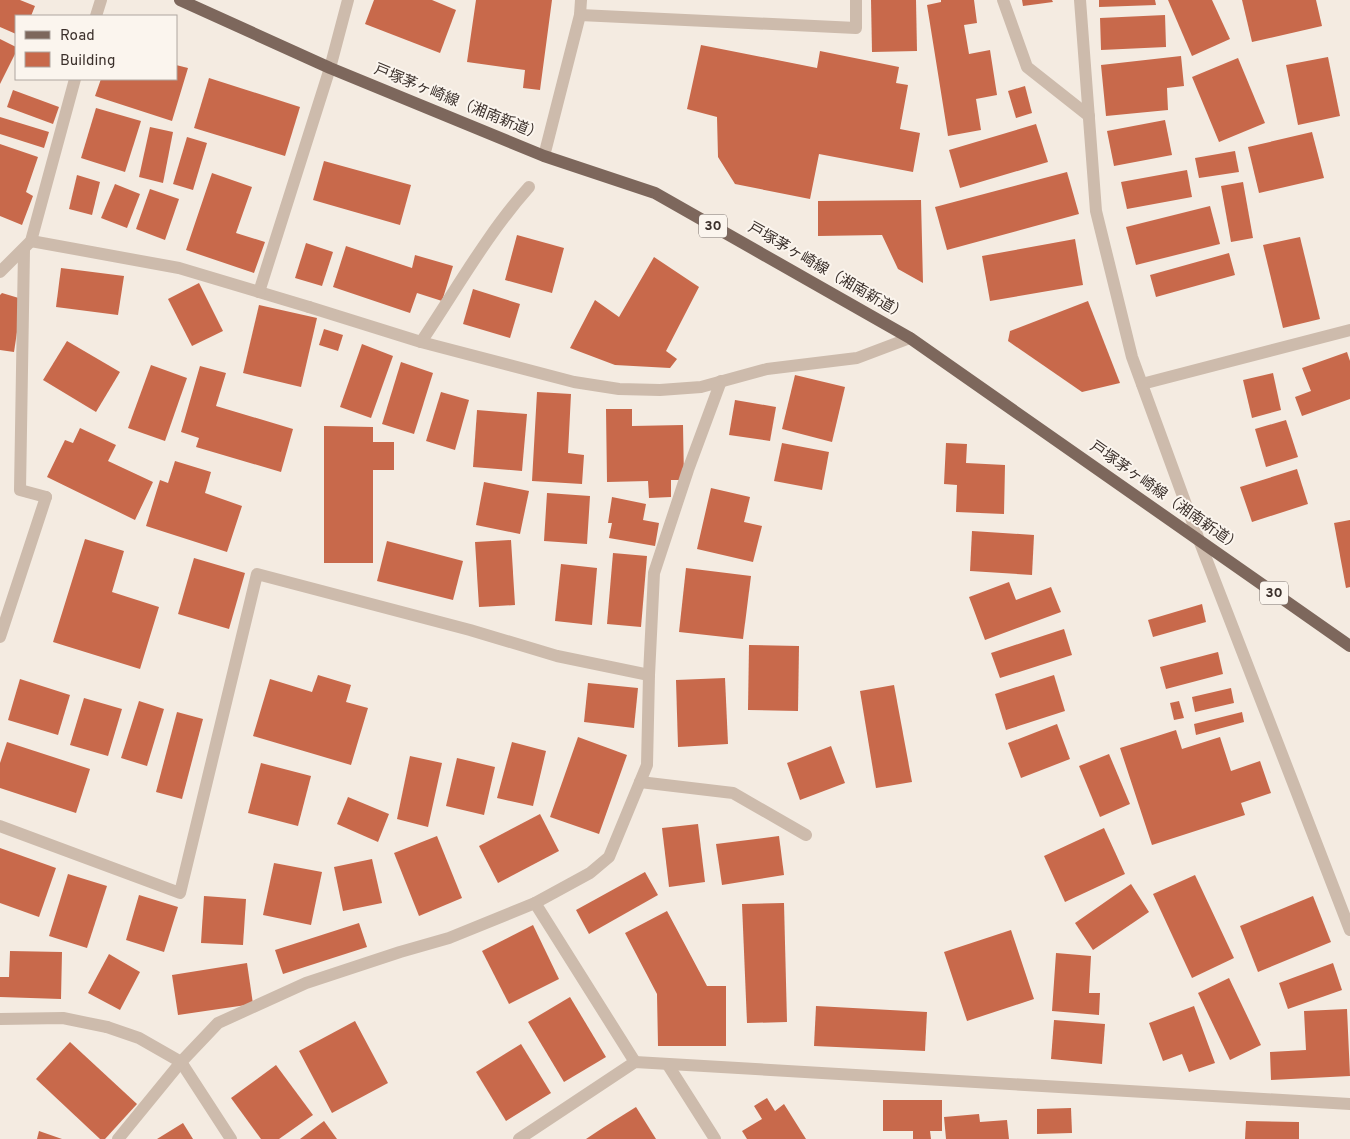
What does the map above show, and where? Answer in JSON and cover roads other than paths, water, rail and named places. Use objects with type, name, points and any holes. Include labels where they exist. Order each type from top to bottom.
[{"type":"main road","name":"戸塚茅ヶ崎線（湘南新道）","points":[[180,0],[330,68],[544,156],[655,194],[910,338],[1350,646]]},
{"type":"street","points":[[96,15],[101,0]]},
{"type":"street","points":[[259,292],[330,68],[348,0]]},
{"type":"street","points":[[544,156],[580,14],[581,0]]},
{"type":"street","points":[[580,14],[856,28],[856,0]]},
{"type":"street","points":[[1004,0],[1027,67],[1089,116]]},
{"type":"street","points":[[1080,0],[1096,211],[1132,357],[1199,540],[1350,930]]},
{"type":"street","points":[[0,637],[46,497],[20,490],[28,245],[75,80]]},
{"type":"street","points":[[421,342],[492,234],[511,207],[529,187]]},
{"type":"street","points":[[28,245],[179,268],[421,342],[574,382],[620,390],[660,390],[700,386],[767,369],[857,358],[910,338]]},
{"type":"street","points":[[0,272],[28,245]]},
{"type":"street","points":[[1142,384],[1350,330]]},
{"type":"street","points":[[118,1139],[181,1062],[218,1023],[306,983],[449,938],[535,903],[590,872],[609,857],[647,765],[654,573],[688,470],[721,381]]},
{"type":"street","points":[[0,826],[180,893],[257,574],[470,630],[557,656],[649,675]]},
{"type":"street","points":[[640,782],[733,793],[806,835]]},
{"type":"street","points":[[535,903],[635,1062]]},
{"type":"street","points":[[0,1019],[63,1018],[107,1027],[139,1038],[181,1062],[231,1139]]},
{"type":"street","points":[[520,1139],[635,1062],[1350,1104]]},
{"type":"street","points":[[668,1065],[715,1139]]}]
